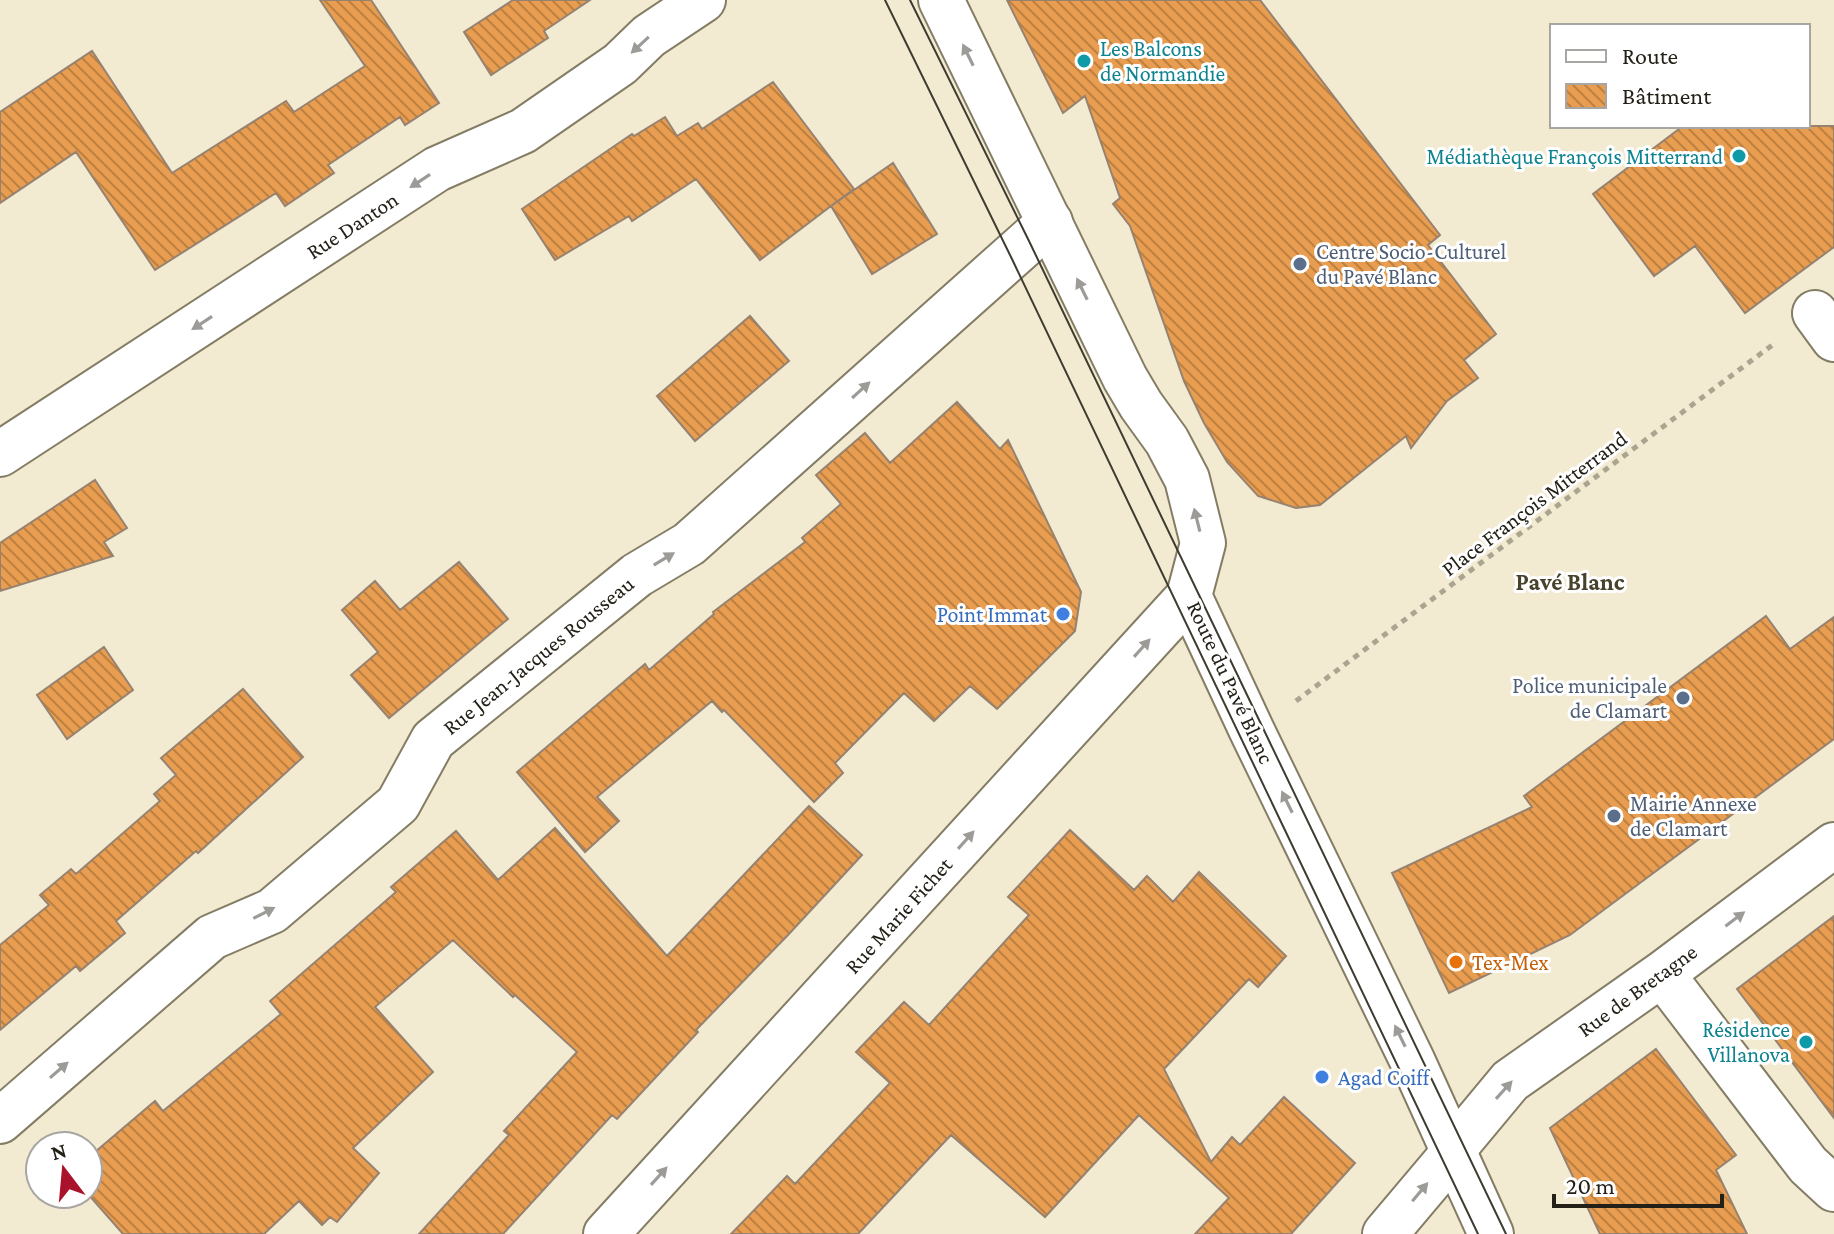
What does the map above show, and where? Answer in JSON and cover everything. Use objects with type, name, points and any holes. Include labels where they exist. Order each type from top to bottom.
[{"type":"street","name":"Rue Danton","points":[[0,454],[437,169],[523,131],[620,64],[649,36],[703,0]]},
{"type":"street","name":"Route du Pavé Blanc","points":[[941,0],[1125,378],[1167,441],[1187,479],[1203,543],[1189,596],[1454,1150],[1491,1234]]},
{"type":"street","name":"Rue Jean-Jacques Rousseau","points":[[0,1121],[212,937],[272,911],[398,804],[433,740],[637,575],[689,544],[1050,222]]},
{"type":"street","name":"Rue Marie Fichet","points":[[606,1234],[1189,596]]},
{"type":"street","name":"Rue de Bretagne","points":[[1385,1234],[1510,1081],[1662,974],[1834,845]]},
{"type":"street","points":[[1662,974],[1808,1165],[1834,1189]]},
{"type":"path","name":"Place François Mitterrand","points":[[1252,731],[1824,326]]},
{"type":"building","points":[[320,0],[371,0],[439,103],[405,125],[400,117],[328,165],[334,173],[285,206],[276,193],[155,270],[76,152],[0,203],[0,112],[92,51],[172,173],[286,101],[294,112],[365,66]]},
{"type":"building","points":[[513,0],[590,0],[544,31],[548,38],[491,75],[464,32]]},
{"type":"building","name":"Centre Socio-Culturel du Pavé Blanc","points":[[1007,0],[1260,0],[1440,235],[1428,245],[1496,334],[1464,360],[1478,378],[1447,401],[1411,448],[1406,436],[1320,505],[1296,508],[1258,496],[1227,462],[1184,381],[1130,226],[1113,204],[1120,198],[1085,96],[1063,113]]},
{"type":"building","points":[[773,82],[854,189],[760,260],[696,179],[632,221],[629,216],[555,260],[522,209],[632,134],[634,136],[665,117],[677,136],[698,123],[702,129]]},
{"type":"building","name":"Médiathèque François Mitterrand","points":[[1834,126],[1834,247],[1745,313],[1695,246],[1654,276],[1593,194],[1680,128]]},
{"type":"building","points":[[893,163],[937,234],[872,274],[831,206]]},
{"type":"building","points":[[750,316],[789,361],[695,441],[657,396]]},
{"type":"building","points":[[957,402],[1000,449],[1008,440],[1081,592],[1075,631],[997,709],[970,686],[934,721],[904,693],[835,763],[843,773],[814,802],[712,701],[597,797],[619,821],[585,852],[517,772],[645,664],[649,670],[713,612],[805,542],[802,538],[841,504],[816,475],[865,433],[890,463]]},
{"type":"building","points":[[95,480],[127,528],[104,542],[113,556],[0,591],[0,543]]},
{"type":"building","points":[[459,562],[508,619],[389,718],[351,675],[378,652],[342,610],[375,581],[400,610]]},
{"type":"building","points":[[1766,616],[1790,649],[1834,617],[1834,739],[1570,935],[1449,993],[1392,873],[1532,807],[1524,796]]},
{"type":"building","points":[[104,647],[133,690],[67,739],[37,695]]},
{"type":"building","points":[[243,689],[303,757],[198,853],[196,851],[116,921],[125,933],[80,971],[76,966],[0,1030],[0,945],[49,905],[40,895],[71,869],[76,874],[160,801],[154,794],[176,775],[161,758]]},
{"type":"building","points":[[809,806],[862,855],[696,1030],[698,1032],[617,1119],[612,1115],[503,1234],[419,1234],[509,1135],[504,1131],[577,1052],[453,940],[375,1007],[433,1072],[353,1148],[379,1173],[337,1222],[330,1217],[322,1225],[299,1201],[264,1234],[123,1234],[102,1210],[104,1144],[155,1101],[163,1111],[281,1014],[270,1001],[396,892],[391,887],[456,831],[498,880],[555,828],[667,956]]},
{"type":"building","points":[[1070,830],[1134,890],[1147,876],[1173,902],[1199,872],[1286,956],[1258,987],[1249,979],[1164,1069],[1211,1162],[1232,1137],[1240,1145],[1284,1097],[1355,1163],[1291,1234],[1195,1234],[1229,1198],[1139,1115],[1045,1217],[951,1135],[858,1234],[731,1234],[787,1176],[795,1184],[890,1083],[856,1052],[904,1002],[929,1025],[1029,915],[1008,897]]},
{"type":"building","name":"Résidence Villanova","points":[[1834,916],[1834,1118],[1737,989]]},
{"type":"building","points":[[1656,1049],[1736,1155],[1716,1170],[1747,1234],[1600,1234],[1550,1128]]},
{"type":"tram line","points":[[885,0],[1478,1234]]},
{"type":"tram line","points":[[910,0],[1506,1234]]},
{"type":"place","name":"Les Balcons de Normandie","points":[[1084,61]]},
{"type":"place","name":"Médiathèque François Mitterrand","points":[[1739,156]]},
{"type":"place","name":"Centre Socio-Culturel du Pavé Blanc","points":[[1300,264]]},
{"type":"place","name":"Point Immat","points":[[1063,614]]},
{"type":"place","name":"Police municipale de Clamart","points":[[1683,698]]},
{"type":"place","name":"Mairie Annexe de Clamart","points":[[1614,816]]},
{"type":"place","name":"Tex-Mex","points":[[1456,962]]},
{"type":"place","name":"Résidence Villanova","points":[[1806,1042]]},
{"type":"place","name":"Agad Coiff","points":[[1322,1077]]},
{"type":"district","name":"Pavé Blanc","points":[[1570,582]]}]
